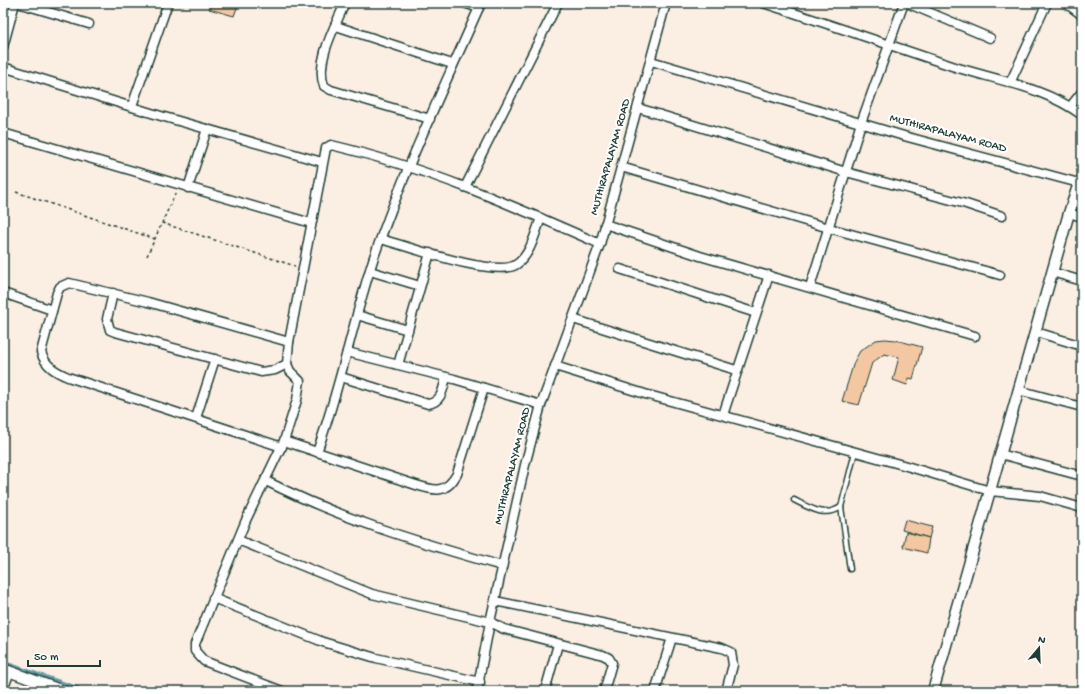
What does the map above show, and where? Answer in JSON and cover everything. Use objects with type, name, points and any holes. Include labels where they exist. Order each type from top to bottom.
[{"type":"street","points":[[3,47],[17,3],[90,24]]},
{"type":"street","points":[[132,106],[168,3]]},
{"type":"street","points":[[345,3],[323,58],[320,70],[324,86],[331,90],[430,119]]},
{"type":"street","points":[[317,452],[332,411],[370,271],[381,239],[408,166],[430,119],[452,64],[480,5],[464,3]]},
{"type":"street","points":[[465,187],[558,3]]},
{"type":"street","points":[[651,61],[666,3]]},
{"type":"street","points":[[763,3],[890,46],[1010,83],[1056,99],[1082,115]]},
{"type":"street","points":[[810,287],[861,123],[906,3],[990,38]]},
{"type":"street","points":[[1010,83],[1047,3]]},
{"type":"street","points":[[1066,3],[1082,15]]},
{"type":"street","points":[[336,26],[452,64]]},
{"type":"street","name":"MUTHIRAPALAYAM ROAD","points":[[477,691],[502,566],[525,465],[541,405],[600,244],[651,61],[861,123],[1080,181]]},
{"type":"street","points":[[3,67],[322,162]]},
{"type":"street","points":[[1070,107],[1082,92]]},
{"type":"street","points":[[638,108],[846,172],[966,204],[1002,216]]},
{"type":"street","points":[[188,188],[207,129]]},
{"type":"street","points":[[3,133],[311,223]]},
{"type":"street","points":[[282,691],[204,661],[195,651],[195,644],[238,540],[283,444],[300,387],[300,381],[290,371],[287,364],[289,342],[322,162],[326,148],[331,146],[374,155],[408,166],[465,187],[600,244]]},
{"type":"street","points":[[621,167],[1000,276]]},
{"type":"street","points":[[933,691],[1069,213],[1080,181]]},
{"type":"street","points":[[1069,213],[1082,217]]},
{"type":"street","points":[[381,239],[491,268],[505,269],[516,265],[528,250],[541,218]]},
{"type":"street","points":[[605,224],[700,256],[770,275],[975,336]]},
{"type":"street","points":[[398,365],[430,253]]},
{"type":"street","points":[[620,269],[756,313]]},
{"type":"street","points":[[370,271],[420,286]]},
{"type":"street","points":[[1052,272],[1082,280]]},
{"type":"street","points":[[723,415],[736,370],[770,275]]},
{"type":"street","points":[[289,342],[113,293],[78,284],[64,284],[60,286],[57,293],[41,352],[43,358],[56,372],[196,418],[283,444],[317,452],[422,487],[443,489],[449,486],[457,474],[484,388]]},
{"type":"street","points":[[3,293],[52,310]]},
{"type":"street","points":[[113,293],[107,319],[110,330],[261,372],[274,370],[287,364]]},
{"type":"street","points":[[358,315],[408,330]]},
{"type":"street","points":[[573,319],[736,370]]},
{"type":"street","points":[[1036,332],[1082,346]]},
{"type":"street","points":[[347,352],[446,377],[541,405]]},
{"type":"street","points":[[196,418],[215,360]]},
{"type":"street","points":[[555,366],[645,394],[990,491],[1040,496],[1082,508]]},
{"type":"street","points":[[341,377],[428,404],[435,403],[438,400],[446,377]]},
{"type":"street","points":[[1018,390],[1082,407]]},
{"type":"street","points":[[1000,454],[1082,476]]},
{"type":"street","points":[[266,480],[290,493],[358,521],[441,549],[502,566]]},
{"type":"street","points":[[238,540],[372,594],[490,622],[504,629],[603,655],[609,658],[612,663],[604,691]]},
{"type":"street","points":[[213,598],[323,642],[376,658],[480,682]]},
{"type":"street","points":[[495,601],[722,648],[731,652],[733,665],[726,691]]},
{"type":"street","points":[[655,691],[672,638]]},
{"type":"street","points":[[545,691],[558,644]]},
{"type":"street","points":[[3,690],[6,670],[63,691]]},
{"type":"lane","points":[[850,569],[841,507],[855,452]]},
{"type":"lane","points":[[794,500],[809,508],[825,513],[834,512],[841,507]]},
{"type":"path","points":[[16,192],[155,239]]},
{"type":"path","points":[[147,256],[176,192]]},
{"type":"path","points":[[162,223],[299,267]]},
{"type":"building","points":[[212,3],[229,3],[238,5],[234,16],[209,9]]},
{"type":"building","points":[[876,340],[896,340],[922,347],[913,379],[909,378],[907,385],[893,380],[899,357],[884,354],[872,363],[859,405],[842,401],[854,362],[860,351]]},
{"type":"building","points":[[905,520],[932,527],[929,538],[902,530]]},
{"type":"building","points":[[906,532],[929,538],[927,553],[903,547]]},
{"type":"waterway","points":[[3,662],[87,691]]}]
